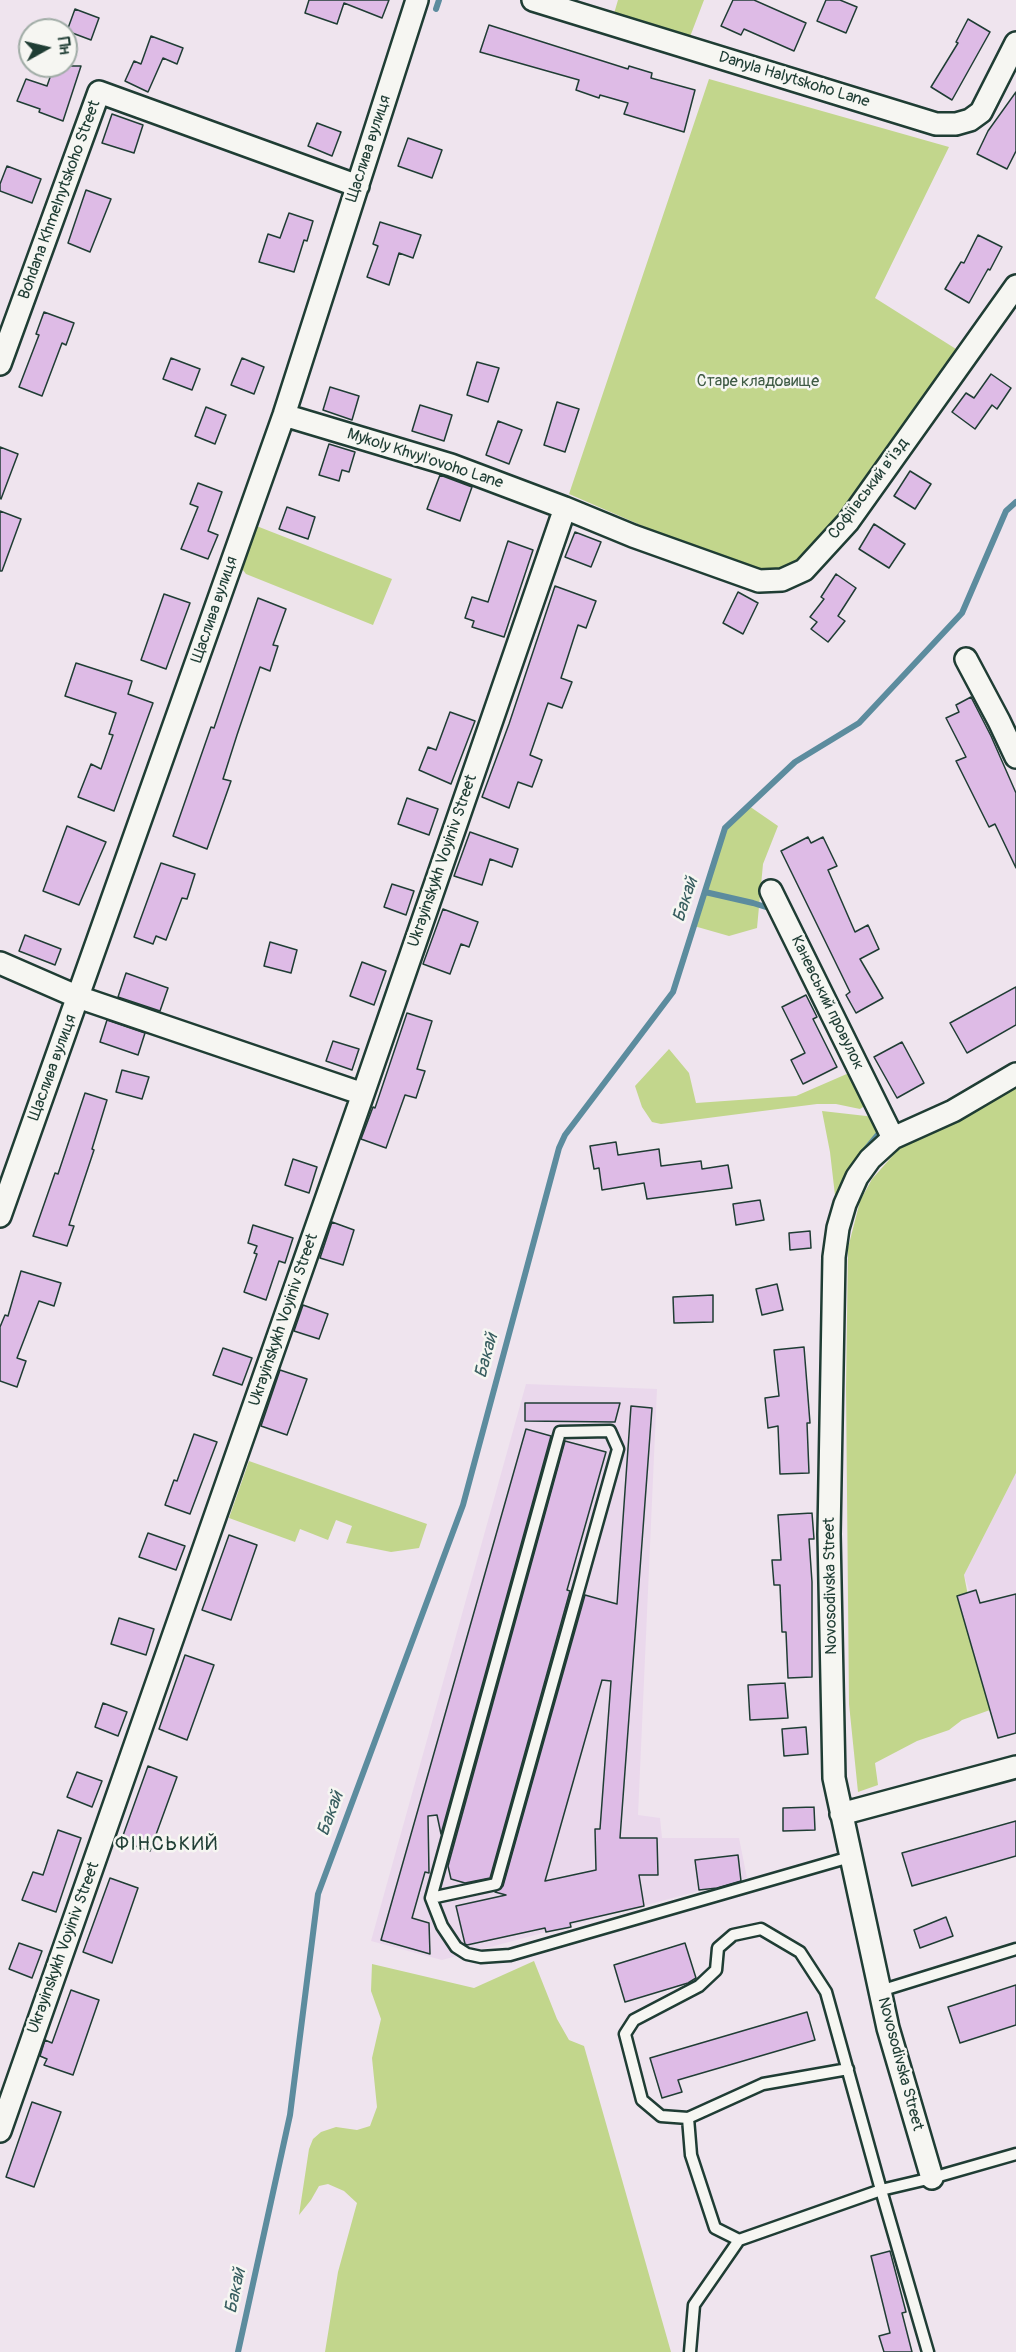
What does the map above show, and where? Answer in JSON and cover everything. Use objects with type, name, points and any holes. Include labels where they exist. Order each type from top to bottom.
[{"type":"street","name":"Щаслива вулиця","points":[[0,1216],[284,415],[417,0]]},
{"type":"street","name":"Danyla Halytskoho Lane","points":[[532,0],[936,124],[956,124],[970,120],[981,111],[1016,43]]},
{"type":"street","name":"Bohdana Khmelnytskoho Street","points":[[0,364],[99,92],[358,186]]},
{"type":"street","name":"Софіївський в'їзд","points":[[565,508],[633,536],[759,581],[782,580],[804,570],[848,522],[1016,286]]},
{"type":"street","name":"Mykoly Khvyl'ovoho Lane","points":[[284,415],[451,465],[565,508]]},
{"type":"street","name":"Ukrayinskykh Voyiniv Street","points":[[0,2131],[363,1094],[565,508]]},
{"type":"street","points":[[966,659],[1016,757]]},
{"type":"street","name":"Каневський провулок","points":[[771,891],[894,1138]]},
{"type":"street","points":[[0,963],[78,996],[363,1094]]},
{"type":"street","name":"Novosodivska Street","points":[[932,2178],[888,2028],[834,1778],[829,1534],[834,1257],[838,1228],[845,1204],[857,1177],[870,1159],[894,1138],[953,1111],[1016,1074]]},
{"type":"street","points":[[841,1814],[1016,1767]]},
{"type":"lane","points":[[431,1898],[496,1884],[618,1449],[610,1431],[560,1432],[431,1898],[442,1926],[456,1947],[466,1954],[481,1958],[510,1955],[850,1857]]},
{"type":"lane","points":[[848,2069],[763,2084],[688,2118],[661,2116],[642,2100],[625,2034],[634,2020],[699,1986],[716,1970],[718,1948],[733,1935],[760,1929],[800,1952],[826,1992],[848,2069],[881,2190],[928,2352]]},
{"type":"lane","points":[[880,1992],[1016,1949]]},
{"type":"lane","points":[[688,2118],[691,2155],[716,2228],[739,2240]]},
{"type":"lane","points":[[690,2352],[694,2305],[739,2240],[881,2190],[1016,2154]]},
{"type":"shaded area","points":[[526,1384],[657,1389],[638,1815],[660,1818],[662,1838],[739,1838],[747,1878],[442,1960],[371,1941]]},
{"type":"shaded area","points":[[1016,1473],[1016,1733],[964,1575]]},
{"type":"green space","points":[[618,0],[704,0],[688,42],[613,17]]},
{"type":"green space","name":"Старе кладовище","points":[[709,79],[949,147],[875,298],[956,349],[809,555],[789,569],[768,575],[744,570],[569,494]]},
{"type":"green space","points":[[254,525],[392,579],[373,625],[246,574],[239,565]]},
{"type":"green space","points":[[749,806],[778,826],[763,864],[757,928],[729,936],[694,926],[725,828]]},
{"type":"green space","points":[[669,1049],[689,1073],[696,1103],[796,1096],[849,1073],[866,1105],[860,1109],[836,1104],[817,1104],[661,1124],[652,1122],[642,1107],[635,1086]]},
{"type":"green space","points":[[1016,1085],[1016,1473],[964,1575],[990,1710],[962,1720],[949,1730],[917,1741],[875,1763],[878,1785],[858,1792],[849,1704],[846,1388],[848,1248],[860,1201],[872,1179],[905,1142],[956,1120]]},
{"type":"green space","points":[[822,1111],[875,1117],[881,1131],[852,1169],[836,1204],[830,1152]]},
{"type":"green space","points":[[249,1461],[427,1524],[419,1548],[391,1552],[346,1543],[352,1526],[336,1520],[328,1540],[300,1529],[295,1542],[229,1518]]},
{"type":"green space","points":[[534,1961],[557,2019],[569,2040],[584,2046],[671,2352],[325,2352],[338,2272],[357,2203],[344,2191],[328,2184],[319,2186],[299,2215],[309,2149],[313,2139],[321,2132],[336,2127],[357,2130],[370,2126],[377,2107],[372,2058],[381,2019],[371,1991],[372,1964],[474,1988]]},
{"type":"building","points":[[309,0],[389,0],[382,18],[344,3],[337,24],[305,13]]},
{"type":"building","points":[[733,0],[754,0],[806,23],[794,51],[744,29],[741,35],[721,26]]},
{"type":"building","points":[[826,0],[840,0],[857,7],[846,33],[817,21]]},
{"type":"building","points":[[75,9],[99,18],[91,40],[78,35],[78,18],[72,18]]},
{"type":"building","points":[[968,19],[990,32],[952,100],[931,87],[958,43],[956,42]]},
{"type":"building","points":[[489,25],[628,69],[629,66],[652,73],[651,78],[695,90],[684,132],[624,114],[628,103],[600,95],[599,98],[576,90],[579,80],[480,52]]},
{"type":"building","points":[[151,36],[183,48],[177,64],[163,58],[148,92],[125,81],[134,61],[141,64]]},
{"type":"building","points":[[50,78],[77,78],[63,121],[39,112],[40,109],[17,101],[26,79],[47,86]]},
{"type":"building","points":[[1016,92],[1016,151],[1007,169],[977,154],[988,131]]},
{"type":"building","points":[[112,114],[143,125],[134,153],[102,143]]},
{"type":"building","points":[[317,123],[341,132],[332,156],[308,146]]},
{"type":"building","points":[[408,138],[442,150],[432,178],[398,166]]},
{"type":"building","points":[[7,166],[41,179],[32,203],[0,191],[0,184]]},
{"type":"building","points":[[86,190],[111,199],[90,252],[68,243]]},
{"type":"building","points":[[289,213],[313,221],[307,241],[304,240],[294,272],[259,262],[268,234],[280,238]]},
{"type":"building","points":[[380,222],[421,235],[413,258],[399,253],[389,285],[367,277],[378,246],[373,244]]},
{"type":"building","points":[[978,235],[1002,247],[969,303],[945,289],[961,262],[964,263]]},
{"type":"building","points":[[44,312],[74,323],[66,345],[62,343],[42,396],[19,387],[39,335],[36,334]]},
{"type":"building","points":[[171,358],[200,369],[192,390],[163,379]]},
{"type":"building","points":[[242,358],[264,367],[254,394],[231,385]]},
{"type":"building","points":[[477,362],[499,368],[488,402],[467,395]]},
{"type":"building","points":[[991,374],[1011,388],[997,409],[992,405],[975,429],[952,412],[966,393],[974,398]]},
{"type":"building","points":[[330,387],[359,396],[352,420],[323,410]]},
{"type":"building","points":[[557,402],[579,409],[565,452],[544,445]]},
{"type":"building","points":[[420,405],[452,415],[444,441],[412,431]]},
{"type":"building","points":[[206,407],[226,415],[215,444],[195,436]]},
{"type":"building","points":[[498,421],[522,430],[509,464],[486,455]]},
{"type":"building","points":[[329,444],[355,452],[349,472],[342,470],[339,481],[319,475]]},
{"type":"building","points":[[0,447],[18,454],[1,499],[0,498]]},
{"type":"building","points":[[910,471],[931,484],[915,509],[894,496]]},
{"type":"building","points":[[440,475],[472,487],[460,521],[427,509]]},
{"type":"building","points":[[198,483],[222,492],[208,531],[218,535],[208,559],[181,549],[198,507],[190,504]]},
{"type":"building","points":[[287,507],[315,517],[308,539],[279,529]]},
{"type":"building","points":[[0,511],[21,519],[2,571],[0,571]]},
{"type":"building","points":[[874,524],[905,544],[889,568],[859,549]]},
{"type":"building","points":[[575,532],[601,542],[591,567],[565,557]]},
{"type":"building","points":[[508,541],[533,550],[504,637],[472,627],[474,621],[465,618],[472,597],[488,602]]},
{"type":"building","points":[[836,574],[856,588],[838,616],[845,621],[828,642],[811,629],[817,622],[810,617],[824,599],[821,597]]},
{"type":"building","points":[[555,586],[596,601],[586,628],[578,625],[561,678],[572,682],[562,708],[548,703],[530,755],[542,760],[532,787],[518,782],[509,808],[482,797]]},
{"type":"building","points":[[738,592],[758,603],[743,634],[723,623]]},
{"type":"building","points":[[164,594],[190,603],[166,669],[141,660]]},
{"type":"building","points":[[258,598],[286,609],[273,645],[278,646],[270,671],[260,667],[237,735],[223,779],[231,781],[207,849],[173,836],[211,727],[214,728]]},
{"type":"building","points":[[76,663],[132,681],[128,694],[153,703],[114,811],[78,797],[91,764],[101,769],[113,735],[109,734],[116,713],[65,696]]},
{"type":"building","points":[[971,697],[1016,793],[1016,868],[995,824],[989,827],[956,761],[966,757],[946,718],[959,712],[956,705]]},
{"type":"building","points":[[450,712],[475,721],[451,784],[419,770],[428,747],[436,750]]},
{"type":"building","points":[[407,798],[438,809],[429,835],[398,824]]},
{"type":"building","points":[[67,826],[106,842],[79,905],[43,891]]},
{"type":"building","points":[[470,832],[518,849],[512,867],[490,859],[482,885],[454,876]]},
{"type":"building","points":[[808,837],[811,843],[823,837],[837,866],[828,870],[855,932],[868,925],[879,949],[860,959],[883,998],[856,1013],[846,995],[850,992],[781,851]]},
{"type":"building","points":[[161,863],[195,874],[187,899],[182,898],[166,940],[156,936],[153,944],[134,937]]},
{"type":"building","points":[[392,884],[414,891],[406,915],[384,907]]},
{"type":"building","points":[[443,909],[478,922],[469,947],[461,944],[450,974],[423,964]]},
{"type":"building","points":[[25,935],[61,949],[55,965],[19,951]]},
{"type":"building","points":[[270,942],[297,950],[291,973],[264,966]]},
{"type":"building","points":[[362,962],[386,971],[374,1005],[350,996]]},
{"type":"building","points":[[126,973],[168,988],[160,1011],[118,997]]},
{"type":"building","points":[[1016,987],[1016,1025],[967,1053],[950,1023]]},
{"type":"building","points":[[806,995],[817,1017],[813,1019],[837,1067],[803,1084],[791,1060],[805,1053],[782,1007]]},
{"type":"building","points":[[407,1013],[432,1021],[417,1069],[425,1071],[416,1098],[405,1095],[386,1148],[361,1139],[373,1107],[375,1108]]},
{"type":"building","points":[[107,1020],[145,1033],[138,1055],[100,1042]]},
{"type":"building","points":[[333,1041],[359,1049],[352,1070],[326,1061]]},
{"type":"building","points":[[902,1042],[924,1083],[897,1098],[874,1057]]},
{"type":"building","points":[[122,1070],[149,1077],[142,1099],[116,1092]]},
{"type":"building","points":[[85,1093],[107,1100],[92,1149],[94,1150],[69,1225],[74,1226],[67,1246],[33,1236],[55,1173],[58,1174]]},
{"type":"building","points":[[616,1142],[618,1155],[659,1149],[661,1166],[701,1161],[702,1169],[728,1165],[732,1188],[647,1199],[644,1183],[602,1190],[599,1168],[594,1169],[590,1146]]},
{"type":"building","points":[[293,1159],[317,1167],[309,1193],[285,1185]]},
{"type":"building","points":[[760,1200],[764,1220],[736,1225],[733,1204]]},
{"type":"building","points":[[332,1222],[354,1230],[343,1265],[320,1258]]},
{"type":"building","points":[[253,1225],[293,1238],[285,1263],[279,1261],[266,1300],[244,1292],[257,1254],[254,1253],[257,1246],[248,1243]]},
{"type":"building","points":[[810,1231],[811,1248],[790,1250],[789,1233]]},
{"type":"building","points":[[21,1271],[61,1283],[54,1306],[39,1301],[17,1358],[26,1361],[17,1387],[0,1381],[0,1327],[5,1315],[8,1316]]},
{"type":"building","points":[[777,1284],[783,1310],[762,1315],[756,1289]]},
{"type":"building","points":[[713,1295],[713,1322],[674,1323],[673,1297]]},
{"type":"building","points":[[303,1305],[328,1314],[319,1339],[294,1331]]},
{"type":"building","points":[[804,1347],[810,1423],[807,1423],[809,1473],[780,1474],[778,1426],[768,1428],[765,1398],[779,1396],[774,1350]]},
{"type":"building","points":[[223,1348],[252,1358],[242,1385],[213,1375]]},
{"type":"building","points":[[280,1370],[307,1379],[287,1435],[261,1426]]},
{"type":"building","points":[[525,1403],[620,1403],[615,1422],[525,1421]]},
{"type":"building","points":[[631,1406],[652,1408],[620,1838],[657,1838],[658,1875],[639,1875],[644,1906],[570,1923],[571,1927],[546,1932],[545,1928],[467,1945],[456,1906],[506,1895],[495,1892],[503,1886],[585,1595],[617,1604]],"holes":[[[602,1680],[611,1681],[600,1829],[595,1829],[596,1870],[545,1881]]]},
{"type":"building","points":[[526,1429],[551,1436],[441,1834],[437,1815],[428,1816],[429,1873],[425,1872],[412,1918],[429,1923],[430,1954],[381,1940]]},
{"type":"building","points":[[194,1434],[217,1442],[190,1514],[165,1505],[174,1480],[177,1481]]},
{"type":"building","points":[[565,1441],[606,1452],[490,1878],[465,1883],[451,1879],[448,1866]]},
{"type":"building","points":[[812,1513],[814,1539],[809,1539],[812,1582],[812,1677],[788,1678],[786,1632],[782,1632],[780,1585],[774,1585],[772,1560],[781,1560],[778,1515]]},
{"type":"building","points":[[148,1533],[185,1546],[176,1570],[139,1557]]},
{"type":"building","points":[[229,1535],[257,1545],[231,1620],[202,1610]]},
{"type":"building","points":[[976,1590],[980,1603],[1016,1594],[1016,1733],[998,1738],[957,1596]]},
{"type":"building","points":[[119,1618],[154,1629],[146,1655],[111,1644]]},
{"type":"building","points":[[185,1655],[214,1665],[187,1740],[159,1729]]},
{"type":"building","points":[[785,1683],[788,1718],[750,1720],[748,1685]]},
{"type":"building","points":[[103,1703],[127,1712],[118,1736],[95,1727]]},
{"type":"building","points":[[806,1727],[808,1754],[784,1756],[782,1729]]},
{"type":"building","points":[[148,1766],[177,1777],[150,1851],[121,1841]]},
{"type":"building","points":[[77,1772],[102,1781],[92,1807],[67,1797]]},
{"type":"building","points":[[814,1807],[815,1830],[783,1831],[783,1808]]},
{"type":"building","points":[[1016,1821],[1016,1856],[912,1886],[902,1853]]},
{"type":"building","points":[[58,1830],[81,1838],[56,1912],[22,1900],[33,1872],[43,1875]]},
{"type":"building","points":[[738,1855],[741,1881],[717,1888],[699,1890],[695,1860]]},
{"type":"building","points":[[110,1878],[138,1888],[112,1963],[83,1952]]},
{"type":"building","points":[[946,1917],[953,1936],[920,1948],[914,1930]]},
{"type":"building","points":[[19,1943],[42,1951],[32,1978],[9,1969]]},
{"type":"building","points":[[685,1943],[696,1978],[688,1983],[625,2002],[614,1965]]},
{"type":"building","points":[[1016,1985],[1016,2025],[960,2043],[948,2007]]},
{"type":"building","points":[[71,1990],[99,2000],[73,2075],[44,2065],[47,2059],[40,2056],[45,2040],[52,2043]]},
{"type":"building","points":[[807,2012],[815,2040],[678,2080],[682,2092],[662,2098],[650,2058]]},
{"type":"building","points":[[32,2102],[61,2112],[34,2187],[6,2177]]},
{"type":"building","points":[[890,2251],[906,2312],[902,2313],[912,2352],[884,2352],[879,2336],[890,2333],[871,2256]]},
{"type":"waterway","points":[[436,9],[439,0]]},
{"type":"waterway","name":"Бакай","points":[[238,2352],[290,2115],[318,1894],[463,1505],[559,1148],[565,1135],[673,992],[725,828],[795,762],[859,723],[962,613],[1006,511],[1016,502]]},
{"type":"waterway","points":[[705,892],[753,903],[769,908],[773,913]]},
{"type":"waterway","points":[[862,1154],[881,1131],[878,1126]]},
{"type":"district","name":"ФІНСЬКИЙ","points":[[167,1845]]}]
